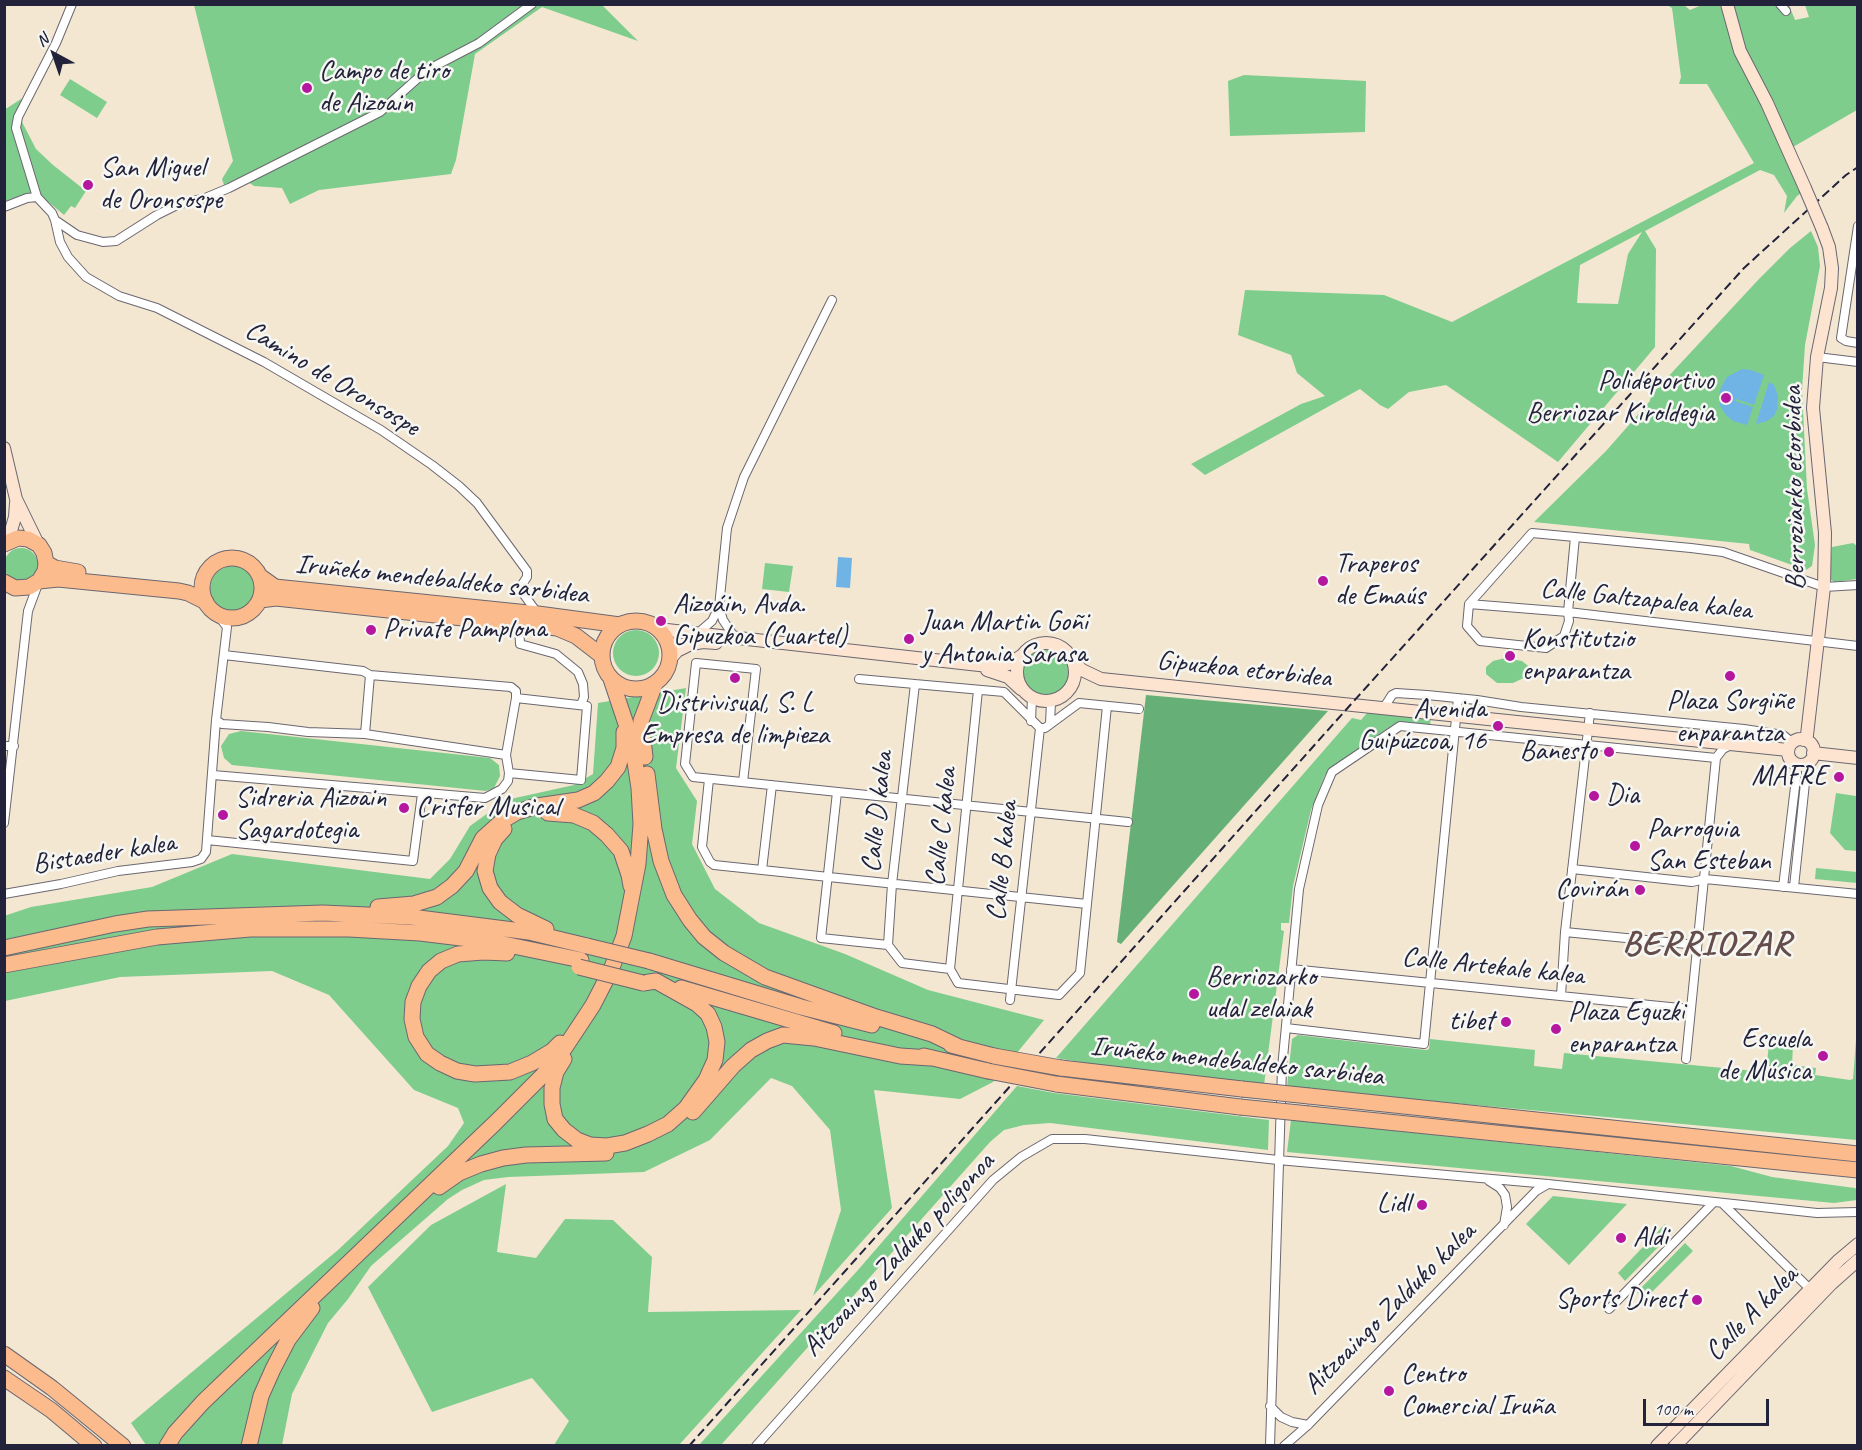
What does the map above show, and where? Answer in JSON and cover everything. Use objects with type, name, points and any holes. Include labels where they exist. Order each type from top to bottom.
[{"type":"highway","points":[[6,543],[18,538],[28,539],[39,546],[44,553],[46,563],[45,571],[39,581]]},
{"type":"highway","points":[[8,585],[29,587],[39,581],[58,579],[188,592],[211,607],[228,617],[241,616],[252,610],[260,600],[261,577],[255,567],[245,561],[232,558],[219,561],[209,569],[202,588],[211,607]]},
{"type":"highway","points":[[46,563],[55,568],[90,574],[180,582],[206,575]]},
{"type":"highway","name":"Iruñeko mendebaldeko sarbidea","points":[[261,577],[275,587],[538,614],[620,625]]},
{"type":"highway","name":"Iruñeko mendebaldeko sarbidea","points":[[260,600],[276,598],[557,628],[576,636],[602,656]]},
{"type":"highway","points":[[171,1439],[203,1402],[543,1075],[564,1049],[593,1005],[611,970],[624,936],[638,864],[641,824],[639,788],[632,742],[602,656],[607,638],[620,625],[640,622],[658,629],[669,645],[671,658],[663,676],[655,684],[644,689],[621,686],[611,679]]},
{"type":"highway","points":[[655,684],[641,721],[654,829],[661,861],[674,895],[690,920],[724,953],[765,977],[876,1017],[932,1034],[959,1047]]},
{"type":"highway","points":[[4,948],[115,924],[210,908],[305,905],[392,907],[414,904],[437,897],[452,886],[466,871],[483,838],[502,821],[517,812],[537,806],[579,800],[594,793],[607,781],[618,766],[624,748],[624,714]]},
{"type":"highway","points":[[148,919],[323,913],[411,917],[529,932],[582,958],[648,980],[697,1004],[708,1014],[717,1042],[715,1060],[706,1080],[686,1108],[668,1124],[632,1140],[607,1146],[590,1145],[577,1140],[555,1119],[552,1088],[556,1072],[614,978],[628,939],[640,896],[645,856],[646,770]]},
{"type":"highway","points":[[582,958],[500,902],[490,888],[485,871],[488,854],[495,839],[509,824],[532,814],[555,812],[574,815],[593,823],[608,835],[621,851],[629,875],[632,895]]},
{"type":"highway","points":[[4,965],[157,937],[261,929],[349,928],[420,933],[494,942],[582,958]]},
{"type":"highway","points":[[582,958],[483,952],[458,954],[441,961],[429,971],[419,986],[413,1002],[412,1019],[416,1037],[427,1054],[457,1071],[475,1074],[510,1072],[532,1064],[552,1051],[571,1033],[593,1005]]},
{"type":"highway","name":"Iruñeko mendebaldeko sarbidea","points":[[582,958],[649,961],[801,1007],[994,1056],[1061,1068],[1857,1154]]},
{"type":"highway","name":"Iruñeko mendebaldeko sarbidea","points":[[648,980],[795,1023],[931,1058],[1056,1084],[1240,1107],[1719,1156],[1857,1173]]},
{"type":"highway","points":[[422,1199],[459,1173],[481,1164],[526,1155],[590,1155],[621,1152],[641,1146],[665,1135],[686,1120],[733,1066],[751,1050],[783,1035],[814,1038],[900,1056],[931,1058]]},
{"type":"highway","points":[[249,1446],[261,1396],[273,1369],[288,1340],[328,1290],[535,1089],[568,1052]]},
{"type":"highway","points":[[1647,1132],[1774,1139],[1857,1147]]},
{"type":"highway","points":[[4,1354],[52,1388],[123,1446]]},
{"type":"highway","points":[[4,1378],[51,1410],[94,1446]]},
{"type":"main road","name":"Berroziarko etorbidea","points":[[1727,4],[1740,51],[1767,103],[1822,228],[1832,268],[1831,288],[1817,357],[1813,408],[1825,533],[1824,587],[1807,735],[1795,744]]},
{"type":"main road","points":[[5,451],[16,499],[39,546]]},
{"type":"main road","points":[[6,543],[15,518],[16,499]]},
{"type":"main road","points":[[658,629],[988,666],[1010,664],[1027,649],[1045,642],[1063,648],[1074,662],[1074,680],[1065,695],[1051,702],[1032,698],[1008,676],[993,671],[703,642],[684,648],[671,658]]},
{"type":"main road","points":[[1021,656],[1016,673],[1022,689]]},
{"type":"main road","name":"Gipuzkoa etorbidea","points":[[1074,662],[1082,670],[1101,679]]},
{"type":"main road","name":"Gipuzkoa etorbidea","points":[[1071,688],[1084,682],[1101,679],[1696,741],[1731,744],[1795,744]]},
{"type":"main road","points":[[1805,760],[1811,745],[1795,744],[1789,758],[1805,760],[1857,758]]},
{"type":"main road","name":"Calle A kalea","points":[[1657,1446],[1847,1251],[1857,1244]]},
{"type":"main road","name":"Calle A kalea","points":[[1675,1446],[1857,1260]]},
{"type":"street","points":[[72,4],[56,43],[18,117],[16,128],[37,197],[56,220],[77,235],[110,243],[116,242],[140,225],[177,206],[229,188],[380,112],[418,78],[435,66],[479,43],[532,4]]},
{"type":"street","points":[[4,207],[27,198],[37,197]]},
{"type":"street","name":"Camino de Oronsospe","points":[[56,220],[60,242],[68,257],[86,277],[119,296],[157,308],[264,362],[381,430],[432,465],[467,493],[484,512],[528,573],[521,586],[522,592],[538,614]]},
{"type":"street","points":[[1857,225],[1841,338],[1857,343]]},
{"type":"street","points":[[697,634],[712,621],[719,607],[727,528],[744,477],[832,300]]},
{"type":"street","points":[[1817,357],[1857,362]]},
{"type":"street","points":[[1575,537],[1569,621],[1564,636],[1546,648],[1480,641],[1467,626],[1469,604],[1532,533],[1575,537],[1723,552],[1824,587],[1857,585]]},
{"type":"street","points":[[4,823],[9,746],[28,611],[39,581]]},
{"type":"street","points":[[8,585],[19,594],[28,611]]},
{"type":"street","name":"Calle Galtzapalea kalea","points":[[1469,604],[1568,612],[1857,646]]},
{"type":"street","points":[[211,607],[227,627],[216,720],[207,840],[413,861],[422,795]]},
{"type":"street","points":[[719,607],[728,629],[736,638]]},
{"type":"street","points":[[519,624],[520,644],[556,654],[578,672],[583,684],[584,697],[581,705]]},
{"type":"street","points":[[213,775],[422,795],[485,798],[502,789],[508,781],[506,754],[516,698],[516,690],[511,687],[370,675],[363,671],[224,655]]},
{"type":"street","points":[[743,782],[756,669],[696,663],[685,764],[693,777],[1128,822]]},
{"type":"street","points":[[365,734],[370,675]]},
{"type":"street","points":[[859,679],[1004,692],[1040,728],[1045,728],[1079,703],[1139,709]]},
{"type":"street","name":"Calle D kalea","points":[[888,945],[892,884],[915,684]]},
{"type":"street","name":"Calle C kalea","points":[[950,969],[978,690]]},
{"type":"street","points":[[1383,709],[1396,693],[1458,698],[1521,707],[1783,735],[1795,744]]},
{"type":"street","points":[[509,773],[581,780],[587,706],[516,698]]},
{"type":"street","points":[[1031,721],[1032,698]]},
{"type":"street","points":[[1286,1028],[1424,1044],[1458,698]]},
{"type":"street","points":[[1050,724],[1051,702]]},
{"type":"street","points":[[837,792],[821,938],[888,945],[902,963],[950,969],[958,983],[1059,995],[1080,973],[1107,706]]},
{"type":"street","points":[[1561,996],[1565,932],[1590,713]]},
{"type":"street","points":[[216,720],[222,724],[308,732],[365,734],[506,754]]},
{"type":"street","points":[[1696,741],[1698,725]]},
{"type":"street","points":[[1278,1160],[1282,1068],[1299,889],[1318,805],[1332,772],[1400,726],[1716,758]]},
{"type":"street","name":"Calle B kalea","points":[[1010,1000],[1040,728]]},
{"type":"street","points":[[1686,1059],[1716,758],[1723,749],[1731,744]]},
{"type":"street","points":[[1783,886],[1797,770],[1805,760]]},
{"type":"street","points":[[1794,887],[1805,760]]},
{"type":"street","points":[[709,779],[702,848],[714,865],[1088,904]]},
{"type":"street","points":[[762,870],[772,785]]},
{"type":"street","name":"Bistaeder kalea","points":[[4,894],[61,884],[118,870],[192,862],[201,859],[206,852],[207,840]]},
{"type":"street","points":[[1572,869],[1692,882],[1705,879],[1857,894]]},
{"type":"street","points":[[1565,932],[1697,945]]},
{"type":"street","name":"Calle Artekale kalea","points":[[1291,969],[1690,1009]]},
{"type":"street","name":"Aitzoaingo Zalduko poligonoa","points":[[756,1446],[993,1180],[1021,1157],[1052,1139],[1085,1139],[1278,1160]]},
{"type":"street","name":"Aitzoaingo Zalduko kalea","points":[[1270,1446],[1278,1160],[1548,1184],[1817,1213],[1857,1212]]},
{"type":"street","name":"Aitzoaingo Zalduko kalea","points":[[1483,1178],[1495,1184],[1505,1195],[1507,1207],[1504,1225]]},
{"type":"street","name":"Aitzoaingo Zalduko kalea","points":[[1284,1446],[1308,1425],[1536,1191],[1548,1184]]},
{"type":"street","points":[[1609,1309],[1713,1203]]},
{"type":"street","points":[[1723,1204],[1810,1289]]},
{"type":"street","name":"Aitzoaingo Zalduko kalea","points":[[1270,1406],[1281,1417],[1308,1425]]},
{"type":"green space","points":[[1704,4],[1789,5],[1795,20],[1809,17],[1805,5],[1857,5],[1857,110],[1793,147],[1810,187],[1797,196],[1784,213],[1787,196],[1774,175],[1760,170],[1645,231],[1656,249],[1655,347],[1558,462],[1446,385],[1409,392],[1388,409],[1360,389],[1205,475],[1191,464],[1301,404],[1325,396],[1297,373],[1291,355],[1238,335],[1245,290],[1384,295],[1452,322],[1754,163],[1707,84],[1679,84],[1681,77],[1672,8],[1667,5],[1684,5],[1690,10]],"holes":[[[1642,232],[1628,254],[1618,304],[1577,303],[1580,265]]]},
{"type":"green space","name":"Campo de tiro de Aizoain","points":[[194,5],[602,5],[638,41],[542,7],[475,54],[456,160],[451,174],[319,190],[290,204],[282,188],[254,186],[241,177],[224,185],[222,179],[233,161]]},
{"type":"green space","points":[[1244,75],[1366,81],[1365,132],[1230,136],[1228,81]]},
{"type":"green space","points":[[70,79],[107,102],[97,118],[60,95]]},
{"type":"green space","points":[[21,99],[24,100],[21,120],[36,149],[86,191],[75,208],[71,206],[64,215],[39,194],[30,193],[5,201],[4,110]]},
{"type":"green space","name":"Polideportivo Berriozar Kiroldegia","points":[[1811,231],[1818,247],[1820,266],[1805,345],[1802,390],[1807,489],[1815,545],[1812,566],[1806,570],[1750,550],[1749,544],[1534,522],[1606,451],[1650,401],[1651,395],[1759,279]]},
{"type":"green space","points":[[1853,543],[1857,546],[1857,579],[1834,582],[1829,578],[1832,547]]},
{"type":"green space","points":[[21,548],[33,553],[38,565],[33,577],[21,582],[9,577],[4,565],[9,553]]},
{"type":"green space","points":[[765,563],[793,566],[789,592],[762,589]]},
{"type":"green space","points":[[233,566],[249,573],[256,589],[249,605],[233,612],[217,605],[210,589],[217,573]]},
{"type":"green space","points":[[636,630],[652,637],[659,653],[652,669],[636,676],[620,669],[613,653],[620,637]]},
{"type":"green space","points":[[1041,648],[1051,648],[1064,655],[1071,668],[1071,678],[1064,691],[1051,698],[1041,698],[1032,694],[1025,687],[1021,678],[1021,668],[1025,659],[1032,652]]},
{"type":"green space","points":[[1505,658],[1522,661],[1532,669],[1531,672],[1528,676],[1513,683],[1497,683],[1486,674],[1486,667],[1493,661]]},
{"type":"green space","points":[[686,688],[676,768],[697,801],[692,844],[715,889],[759,923],[845,954],[928,990],[1044,1020],[993,1082],[960,1099],[874,1090],[892,1208],[813,1296],[841,1210],[830,1130],[792,1086],[771,1078],[710,1140],[644,1172],[484,1180],[448,1199],[371,1266],[328,1323],[292,1394],[282,1445],[146,1445],[131,1423],[338,1250],[448,1146],[464,1123],[458,1108],[414,1090],[329,995],[272,971],[120,977],[5,1001],[4,916],[31,907],[152,887],[232,854],[430,879],[450,859],[470,826],[506,800],[574,785],[593,774],[598,703]]},
{"type":"green space","points":[[1146,695],[1328,711],[1121,944],[1117,942]]},
{"type":"green space","name":"Berriozarko udal zelaiak","points":[[1368,712],[1431,716],[1430,727],[1394,724],[1332,767],[1325,775],[1311,810],[1293,886],[1289,923],[1281,923],[1281,930],[1284,931],[1264,1085],[1117,1068],[1056,1058],[1352,718],[1361,720]]},
{"type":"green space","points":[[241,731],[490,758],[499,765],[500,776],[494,788],[486,791],[232,765],[224,758],[221,746],[229,734]]},
{"type":"green space","points":[[1857,789],[1857,851],[1845,850],[1830,833],[1836,793],[1856,796]]},
{"type":"green space","points":[[1816,868],[1857,872],[1857,883],[1815,879]]},
{"type":"green space","points":[[1770,1034],[1788,1036],[1787,1044],[1793,1045],[1792,1065],[1816,1068],[1815,1075],[1850,1080],[1853,1079],[1857,1040],[1857,1140],[1287,1087],[1292,1039],[1298,1035],[1426,1050],[1429,1049],[1430,1039],[1535,1050],[1534,1066],[1562,1069],[1564,1053],[1766,1072]]},
{"type":"green space","points":[[1017,1086],[1054,1093],[1269,1120],[1268,1150],[1050,1123],[1024,1125],[1004,1130],[990,1142],[721,1445],[699,1445],[858,1270]]},
{"type":"green space","points":[[1291,1120],[1731,1166],[1772,1177],[1855,1188],[1857,1200],[1834,1203],[1287,1152]]},
{"type":"green space","points":[[506,1184],[497,1252],[536,1258],[565,1219],[613,1220],[652,1257],[648,1312],[801,1310],[679,1445],[554,1445],[569,1421],[532,1378],[432,1412],[368,1287],[431,1225]]},
{"type":"green space","points":[[1553,1196],[1627,1204],[1569,1265],[1526,1224]]},
{"type":"green space","points":[[1665,1224],[1673,1232],[1625,1281],[1618,1273]]},
{"type":"green space","points":[[1685,1243],[1693,1251],[1644,1300],[1637,1292]]},
{"type":"water","points":[[1742,369],[1764,375],[1754,405],[1736,399],[1735,401],[1753,407],[1747,425],[1733,421],[1726,415],[1720,406],[1719,396],[1727,377]]},
{"type":"water","points":[[1769,382],[1774,385],[1778,396],[1777,409],[1774,416],[1767,421],[1756,424]]},
{"type":"water","points":[[838,557],[852,558],[850,588],[836,587]]},
{"type":"railway","points":[[689,1446],[1744,268],[1846,175],[1858,167]]},
{"type":"place","name":"Campo de tiro de Aizoain","points":[[307,88]]},
{"type":"place","name":"San Miguel de Oronsospe","points":[[88,185]]},
{"type":"place","name":"Polideportivo Berriozar Kiroldegia","points":[[1726,398]]},
{"type":"place","name":"Traperos de Emaús","points":[[1323,581]]},
{"type":"place","name":"Aizoáin, Avda. Gipuzkoa (Cuartel)","points":[[661,621]]},
{"type":"place","name":"Private Pamplona","points":[[371,630]]},
{"type":"place","name":"Juan Martin Goñi y Antonia Sarasa","points":[[909,639]]},
{"type":"place","name":"Konstitutzio enparantza","points":[[1510,656]]},
{"type":"place","name":"Plaza Sorgiñe enparantza","points":[[1730,676]]},
{"type":"place","name":"Distrivisual, S. L Empresa de limpieza","points":[[735,678]]},
{"type":"place","name":"Avenida Guipúzcoa, 16","points":[[1498,726]]},
{"type":"place","name":"Banesto","points":[[1609,752]]},
{"type":"place","name":"MAFRE","points":[[1839,777]]},
{"type":"place","name":"Dia","points":[[1594,796]]},
{"type":"place","name":"Crisfer Musical","points":[[404,808]]},
{"type":"place","name":"Sidreria Aizoain Sagardotegia","points":[[223,815]]},
{"type":"place","name":"Parroquia San Esteban","points":[[1635,846]]},
{"type":"place","name":"Covirán","points":[[1640,890]]},
{"type":"place","name":"Berriozarko udal zelaiak","points":[[1194,994]]},
{"type":"place","name":"tibet","points":[[1506,1022]]},
{"type":"place","name":"Plaza Eguzki enparantza","points":[[1556,1029]]},
{"type":"place","name":"Escuela de Música","points":[[1823,1056]]},
{"type":"place","name":"Lidl","points":[[1422,1205]]},
{"type":"place","name":"Aldi","points":[[1621,1238]]},
{"type":"place","name":"Sports Direct","points":[[1697,1300]]},
{"type":"place","name":"Centro Comercial Iruña","points":[[1389,1391]]},
{"type":"district","name":"BERRIOZAR","points":[[1707,945]]}]
